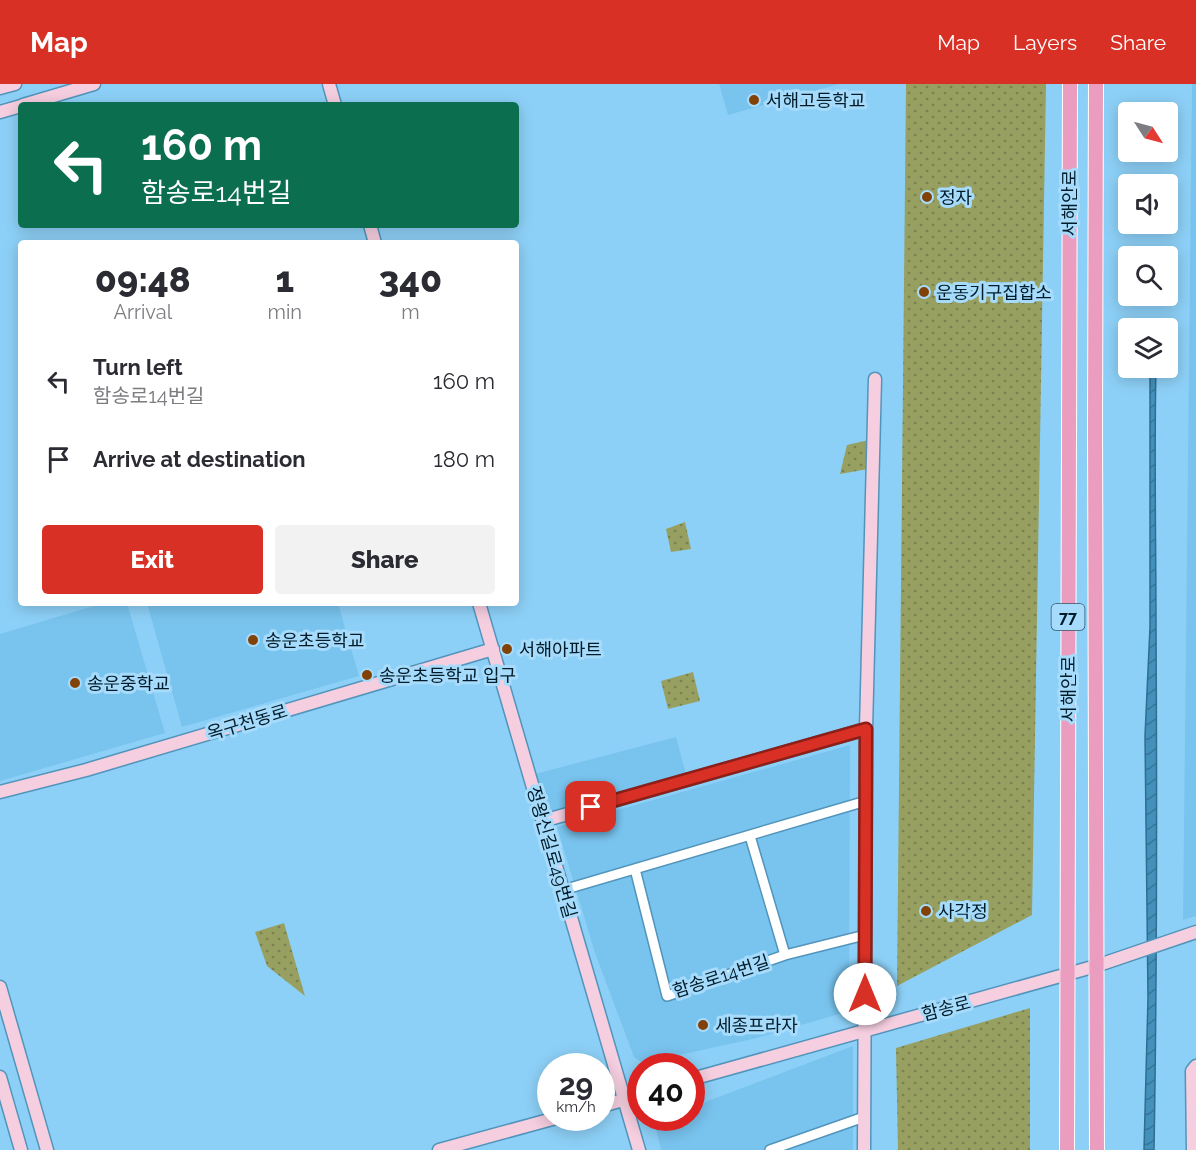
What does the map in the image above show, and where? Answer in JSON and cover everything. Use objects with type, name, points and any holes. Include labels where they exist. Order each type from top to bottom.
[{"type":"main road","name":"서해안로","points":[[1067,1150],[1070,84]]},
{"type":"main road","name":"서해안로","points":[[1096,84],[1097,1150]]},
{"type":"street","points":[[0,88],[15,84]]},
{"type":"street","points":[[32,102],[94,84]]},
{"type":"street","points":[[329,84],[334,102]]},
{"type":"street","points":[[0,112],[18,106]]},
{"type":"street","points":[[864,1150],[866,729],[875,379]]},
{"type":"street","name":"정왕신길로49번길","points":[[480,606],[639,1150]]},
{"type":"street","name":"옥구천동로","points":[[0,792],[86,770],[493,649]]},
{"type":"street","points":[[543,821],[866,729]]},
{"type":"street","points":[[563,890],[866,801]]},
{"type":"street","points":[[750,836],[785,955]]},
{"type":"street","name":"함송로14번길","points":[[635,869],[667,996],[785,955],[865,935]]},
{"type":"street","name":"함송로","points":[[705,1075],[1096,966],[1196,932]]},
{"type":"street","points":[[0,987],[47,1150]]},
{"type":"street","points":[[1193,1150],[1192,1071],[1196,1066]]},
{"type":"street","points":[[0,1077],[21,1150]]},
{"type":"street","points":[[615,1102],[627,1099]]},
{"type":"street","points":[[770,1150],[864,1117]]},
{"type":"street","points":[[439,1150],[537,1123]]},
{"type":"shaded area","name":"서해고등학교","points":[[719,84],[839,84],[728,115]]},
{"type":"shaded area","points":[[1192,84],[1196,84],[1196,916],[1183,920]]},
{"type":"shaded area","name":"송운중학교","points":[[94,606],[128,606],[165,733],[0,781],[0,634]]},
{"type":"shaded area","name":"송운초등학교","points":[[148,606],[339,606],[359,676],[182,727]]},
{"type":"shaded area","points":[[676,737],[686,774],[549,814],[535,774]]},
{"type":"shaded area","points":[[850,745],[849,1011],[757,1038],[689,1053],[632,1053],[595,953],[557,827]]},
{"type":"shaded area","points":[[853,1046],[853,1150],[661,1150],[656,1131],[705,1131],[705,1102]]},
{"type":"green space","points":[[906,84],[1046,84],[1032,915],[897,986]]},
{"type":"green space","points":[[869,440],[868,469],[840,474],[847,445]]},
{"type":"green space","points":[[685,522],[691,549],[671,552],[666,529]]},
{"type":"green space","points":[[693,672],[700,701],[668,709],[661,681]]},
{"type":"green space","points":[[284,923],[305,996],[267,966],[255,932]]},
{"type":"green space","points":[[1030,1008],[1030,1150],[898,1150],[896,1048]]},
{"type":"water","points":[[1150,378],[1156,378],[1157,758],[1154,1150],[1144,1150],[1148,998],[1145,736],[1150,627]]},
{"type":"place","name":"서해고등학교","points":[[754,100]]},
{"type":"place","name":"정자","points":[[927,197]]},
{"type":"place","name":"운동기구집합소","points":[[924,292]]},
{"type":"place","name":"송운초등학교","points":[[253,640]]},
{"type":"place","name":"서해아파트","points":[[507,649]]},
{"type":"place","name":"송운초등학교 입구","points":[[367,675]]},
{"type":"place","name":"송운중학교","points":[[75,683]]},
{"type":"place","name":"사각정","points":[[926,911]]},
{"type":"place","name":"세종프라자","points":[[703,1025]]},
{"type":"route","points":[[591,807],[866,729],[865,994]]}]
